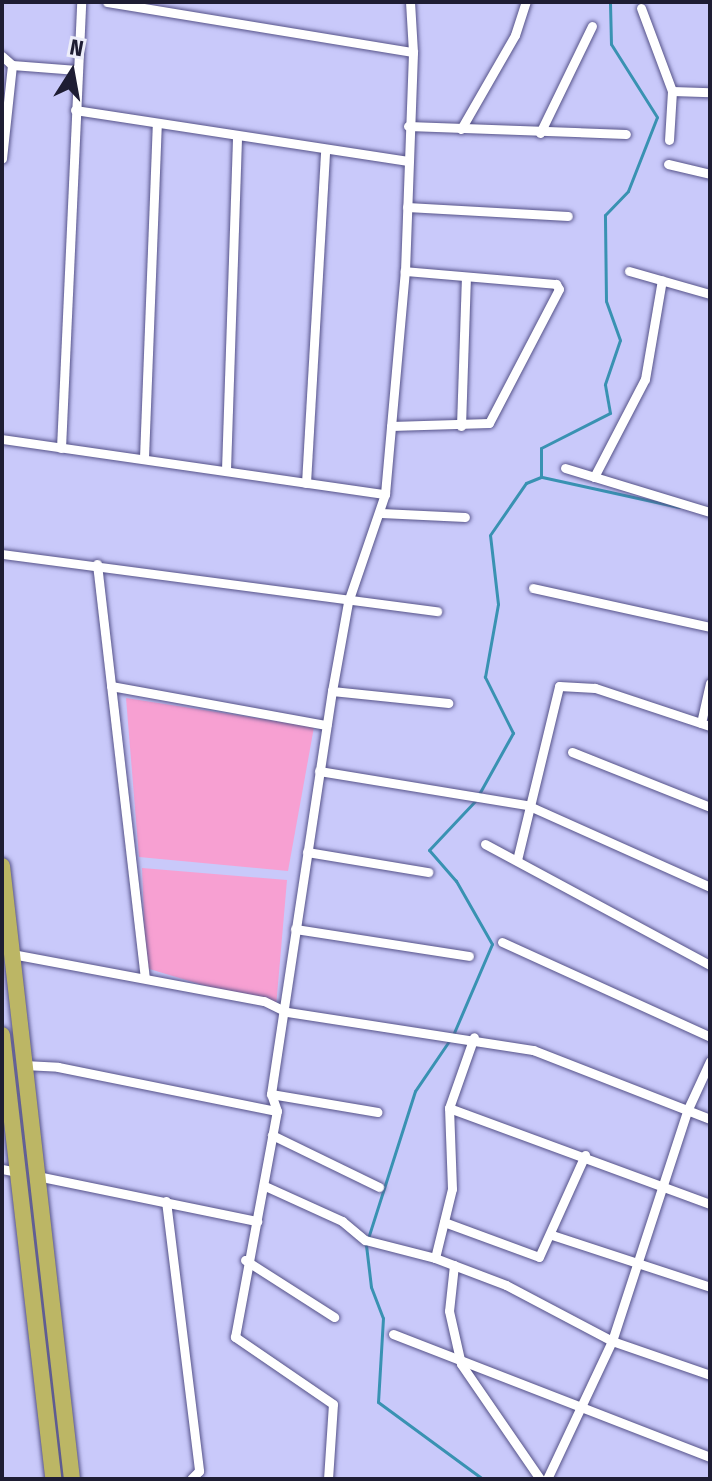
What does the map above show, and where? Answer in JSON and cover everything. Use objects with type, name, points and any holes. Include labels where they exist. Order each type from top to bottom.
[{"type":"highway","points":[[2,866],[72,1479]]},
{"type":"highway","points":[[2,1035],[10,1170],[53,1479]]},
{"type":"street","points":[[61,448],[81,2]]},
{"type":"street","points":[[107,2],[413,52]]},
{"type":"street","points":[[328,1479],[333,1404],[235,1337],[245,1260],[265,1186],[277,1111],[271,1094],[287,1012],[295,929],[332,691],[348,602],[385,494],[405,271],[413,52],[410,2]]},
{"type":"street","points":[[461,129],[515,35],[526,2]]},
{"type":"street","points":[[641,8],[672,91],[669,140]]},
{"type":"street","points":[[540,133],[592,26]]},
{"type":"street","points":[[2,56],[12,65],[77,70]]},
{"type":"street","points":[[2,158],[12,65]]},
{"type":"street","points":[[672,91],[710,92]]},
{"type":"street","points":[[75,110],[325,151],[408,161]]},
{"type":"street","points":[[144,458],[157,123]]},
{"type":"street","points":[[408,126],[626,134]]},
{"type":"street","points":[[226,470],[237,137]]},
{"type":"street","points":[[306,483],[325,151]]},
{"type":"street","points":[[668,164],[710,174]]},
{"type":"street","points":[[407,207],[568,216]]},
{"type":"street","points":[[391,426],[489,423],[559,289],[556,284],[405,271]]},
{"type":"street","points":[[629,271],[710,294]]},
{"type":"street","points":[[461,426],[466,277]]},
{"type":"street","points":[[594,477],[645,379],[662,280]]},
{"type":"street","points":[[2,439],[385,494]]},
{"type":"street","points":[[565,468],[710,512]]},
{"type":"street","points":[[381,513],[465,517]]},
{"type":"street","points":[[2,554],[97,564],[348,602],[437,611]]},
{"type":"street","points":[[97,564],[145,977]]},
{"type":"street","points":[[533,588],[710,627]]},
{"type":"street","points":[[517,860],[527,805],[559,686],[595,688],[706,724],[710,683]]},
{"type":"street","points":[[111,686],[326,725]]},
{"type":"street","points":[[332,691],[448,703]]},
{"type":"street","points":[[572,752],[710,807]]},
{"type":"street","points":[[319,771],[527,805],[710,887]]},
{"type":"street","points":[[485,844],[710,965]]},
{"type":"street","points":[[307,852],[428,872]]},
{"type":"street","points":[[295,929],[469,956]]},
{"type":"street","points":[[502,942],[710,1037]]},
{"type":"street","points":[[12,954],[264,1001],[287,1012],[437,1035],[474,1037],[533,1050],[710,1119]]},
{"type":"street","points":[[435,1258],[452,1189],[449,1108],[474,1037]]},
{"type":"street","points":[[547,1479],[612,1341],[687,1111],[710,1061]]},
{"type":"street","points":[[24,1065],[58,1067],[277,1111]]},
{"type":"street","points":[[271,1094],[377,1112]]},
{"type":"street","points":[[449,1108],[585,1155],[710,1204]]},
{"type":"street","points":[[272,1135],[379,1187]]},
{"type":"street","points":[[444,1222],[532,1257],[544,1252],[585,1155]]},
{"type":"street","points":[[10,1170],[257,1221]]},
{"type":"street","points":[[265,1186],[342,1221],[370,1241],[435,1258],[506,1285],[612,1341],[710,1375]]},
{"type":"street","points":[[166,1201],[199,1471],[191,1479]]},
{"type":"street","points":[[552,1235],[710,1287]]},
{"type":"street","points":[[245,1260],[334,1317]]},
{"type":"street","points":[[454,1265],[449,1311],[458,1355],[540,1479]]},
{"type":"street","points":[[393,1334],[458,1355],[580,1408],[710,1457]]},
{"type":"shaded area","points":[[126,698],[314,727],[288,871],[139,857]]},
{"type":"shaded area","points":[[142,868],[287,880],[276,1007],[146,968]]},
{"type":"waterway","points":[[479,794],[513,733],[485,677],[498,604],[490,535],[526,483],[541,477],[541,448],[610,413],[605,384],[620,340],[606,301],[605,215],[628,191],[657,117],[611,44],[610,2]]},
{"type":"waterway","points":[[542,477],[679,507]]},
{"type":"waterway","points":[[453,1035],[492,944],[456,881],[429,850],[475,801]]},
{"type":"waterway","points":[[449,1041],[415,1091],[366,1245],[371,1287],[383,1318],[378,1402],[483,1479]]}]
